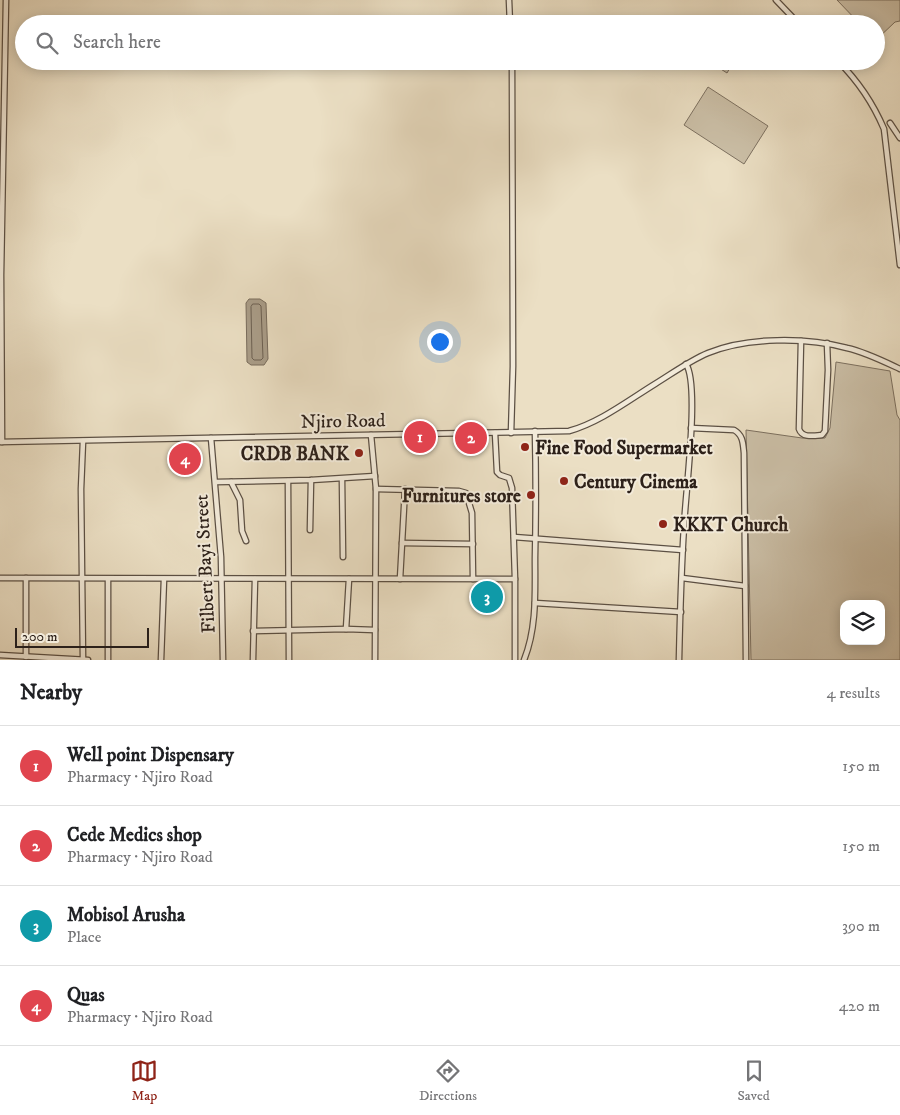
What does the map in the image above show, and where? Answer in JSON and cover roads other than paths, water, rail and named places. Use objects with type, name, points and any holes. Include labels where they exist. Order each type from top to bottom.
[{"type":"street","points":[[1,442],[1,274],[6,0]]},
{"type":"street","points":[[510,0],[510,15]]},
{"type":"street","points":[[776,0],[790,15]]},
{"type":"street","points":[[511,433],[513,366],[512,70]]},
{"type":"street","points":[[847,70],[876,111],[884,129],[900,265]]},
{"type":"street","points":[[890,123],[900,138]]},
{"type":"street","name":"Njiro Road","points":[[1,442],[563,431],[582,427],[686,364],[708,353],[737,345],[773,341],[827,343],[849,348],[900,368]]},
{"type":"street","points":[[801,341],[799,428],[801,433],[805,435],[822,435],[825,431],[828,378],[827,343]]},
{"type":"street","points":[[679,660],[692,392],[690,375],[686,364]]},
{"type":"street","points":[[691,428],[734,430],[742,438],[744,453],[746,660]]},
{"type":"street","points":[[524,660],[531,638],[535,603],[536,431]]},
{"type":"street","points":[[495,432],[497,472],[500,476],[509,478],[512,488],[515,660]]},
{"type":"street","points":[[371,435],[376,488],[375,660]]},
{"type":"street","name":"Filbert Bayi Street","points":[[211,438],[216,482],[222,578],[222,660]]},
{"type":"street","points":[[83,660],[82,489],[84,441]]},
{"type":"street","points":[[216,482],[342,479],[375,476]]},
{"type":"street","points":[[342,479],[343,557]]},
{"type":"street","points":[[310,480],[310,530]]},
{"type":"street","points":[[288,481],[289,660]]},
{"type":"street","points":[[231,482],[240,500],[242,531],[246,541]]},
{"type":"street","points":[[376,488],[465,491],[468,494],[472,514],[473,579]]},
{"type":"street","points":[[400,579],[405,489]]},
{"type":"street","points":[[514,537],[683,550]]},
{"type":"street","points":[[402,543],[473,544]]},
{"type":"street","points":[[0,578],[515,580]]},
{"type":"street","points":[[26,578],[26,657]]},
{"type":"street","points":[[682,578],[745,586]]},
{"type":"street","points":[[108,579],[108,660]]},
{"type":"street","points":[[161,660],[164,579]]},
{"type":"street","points":[[253,660],[255,579]]},
{"type":"street","points":[[346,629],[349,579]]},
{"type":"street","points":[[535,603],[681,612]]},
{"type":"street","points":[[254,631],[288,629],[375,630]]},
{"type":"street","points":[[0,656],[88,660]]},
{"type":"water","points":[[249,299],[260,299],[266,303],[268,359],[264,365],[251,365],[247,362],[246,303]]},
{"type":"place","name":"Well point Dispensary","points":[[420,437]]},
{"type":"place","name":"Cede Medics shop","points":[[471,438]]},
{"type":"place","name":"Fine Food Supermarket","points":[[525,447]]},
{"type":"place","name":"CRDB BANK","points":[[359,453]]},
{"type":"place","name":"Quas","points":[[185,459]]},
{"type":"place","name":"Century Cinema","points":[[564,481]]},
{"type":"place","name":"Furnitures store","points":[[531,495]]},
{"type":"place","name":"KKKT Church","points":[[663,524]]},
{"type":"place","name":"Mobisol Arusha","points":[[487,597]]}]
